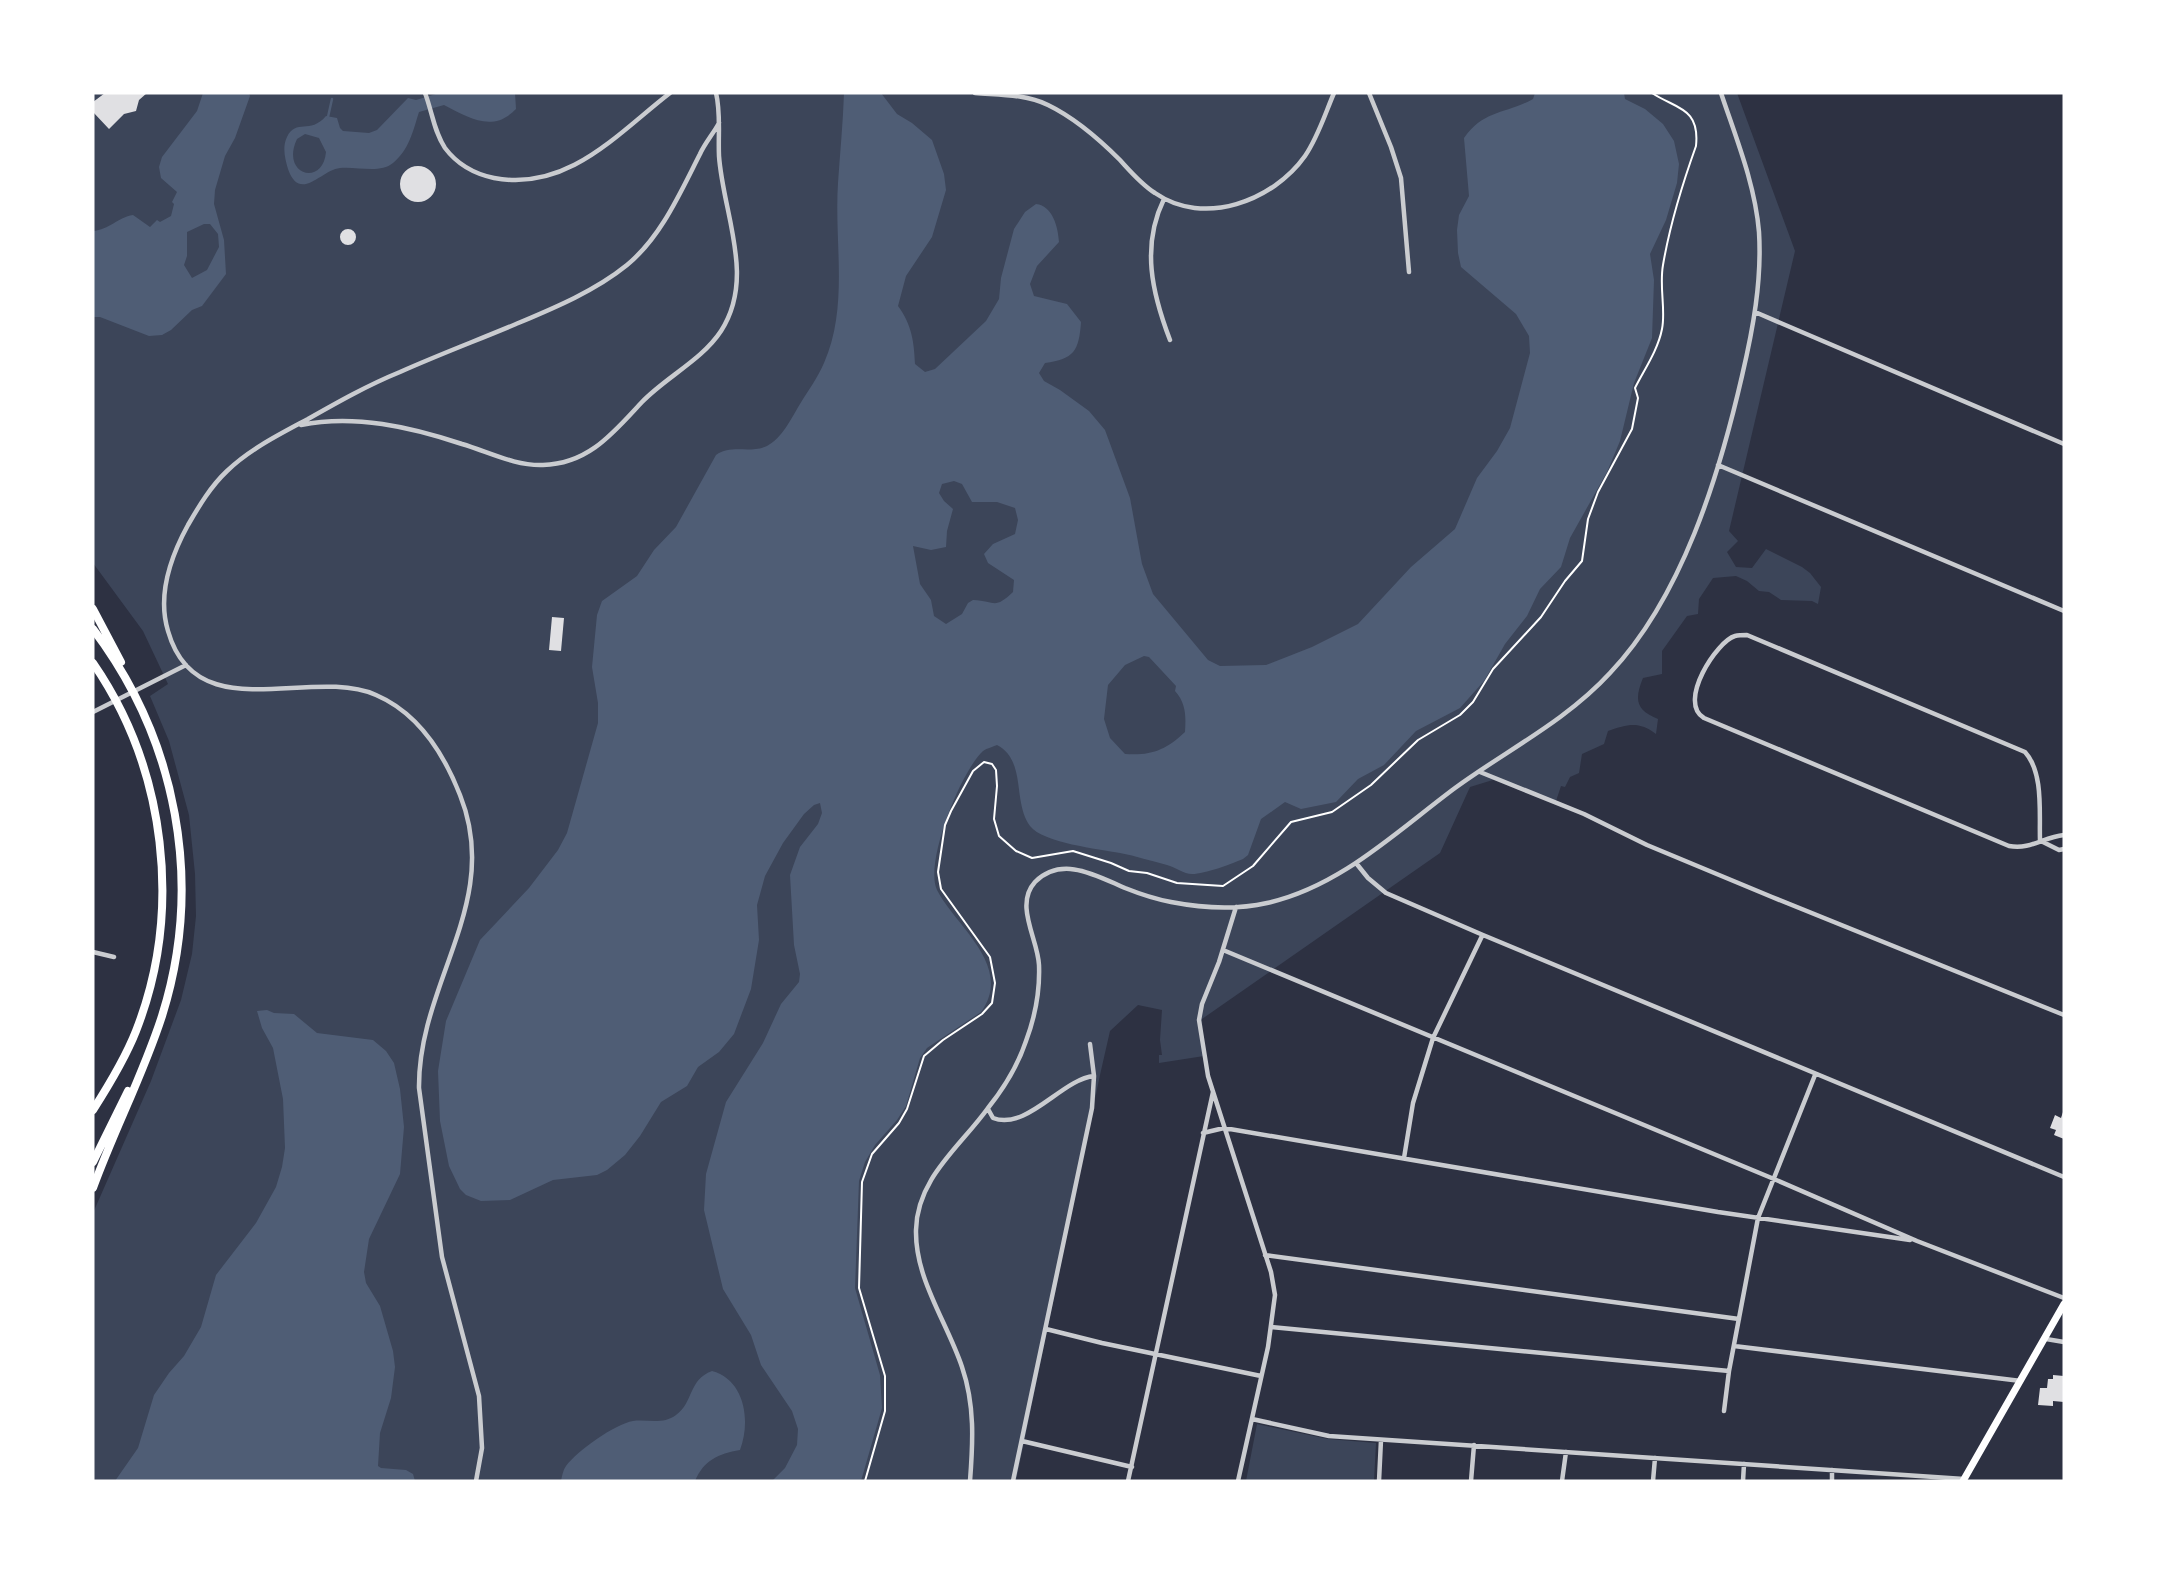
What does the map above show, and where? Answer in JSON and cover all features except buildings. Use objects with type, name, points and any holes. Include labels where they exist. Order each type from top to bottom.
[{"type":"highway","points":[[93,609],[113,645],[149,724],[168,778],[182,871],[182,910],[175,965],[166,1003],[148,1055],[93,1188]]},
{"type":"highway","points":[[93,629],[132,689]]},
{"type":"highway","points":[[93,663],[124,717],[144,767],[159,836],[163,890],[157,953],[142,1014],[120,1064],[93,1110]]},
{"type":"highway","points":[[93,1162],[148,1055]]},
{"type":"main road","points":[[1964,1480],[2064,1304]]},
{"type":"street","points":[[426,94],[442,141],[459,163],[490,177],[524,179],[564,170],[592,156],[670,93]]},
{"type":"street","points":[[290,429],[315,423],[382,424],[421,431],[508,460],[533,465],[570,461],[594,449],[612,435],[656,388],[712,342],[729,315],[737,265],[719,155],[716,93]]},
{"type":"street","points":[[975,93],[1026,98],[1060,112],[1098,139],[1139,181],[1164,199],[1192,207],[1226,207],[1250,200],[1291,172],[1317,135],[1334,93]]},
{"type":"street","points":[[1369,93],[1401,178],[1409,272]]},
{"type":"street","points":[[970,1481],[973,1438],[970,1397],[958,1356],[923,1273],[916,1229],[922,1199],[932,1177],[988,1108],[1016,1063],[1034,1014],[1039,961],[1026,903],[1030,889],[1038,880],[1056,871],[1076,869],[1154,898],[1195,906],[1236,907],[1262,904],[1293,895],[1356,863],[1586,697],[1629,652],[1651,620],[1678,567],[1718,465],[1741,381],[1755,312],[1759,259],[1756,210],[1721,93]]},
{"type":"street","points":[[476,1481],[482,1448],[479,1395],[444,1267],[419,1088],[424,1031],[456,943],[472,881],[472,846],[464,805],[446,765],[428,737],[405,713],[377,695],[363,690],[331,686],[238,690],[208,681],[186,664],[173,646],[165,617],[169,572],[181,539],[205,496],[226,472],[245,456],[374,384],[544,312],[620,271],[639,254],[654,235],[719,123]]},
{"type":"street","points":[[1164,199],[1153,231],[1151,271],[1156,304],[1170,340]]},
{"type":"street","points":[[1755,312],[2064,444]]},
{"type":"street","points":[[1718,465],[2064,611]]},
{"type":"street","points":[[2040,841],[2037,779],[2033,761],[2025,752],[1747,635],[1734,636],[1719,649],[1698,684],[1694,705],[1695,710],[1704,718],[2009,846],[2023,849],[2064,835]]},
{"type":"street","points":[[93,712],[186,664]]},
{"type":"street","points":[[1480,772],[1584,814],[1647,845],[2064,1015]]},
{"type":"street","points":[[2040,841],[2059,850],[2064,849]]},
{"type":"street","points":[[1356,863],[1376,886],[1386,892],[1483,936],[2064,1177]]},
{"type":"street","points":[[1236,907],[1199,1014],[1205,1059],[1213,1091],[1275,1295],[1271,1327],[1238,1481]]},
{"type":"street","points":[[1404,1158],[1413,1103],[1433,1038],[1483,936]]},
{"type":"street","points":[[1223,950],[1917,1241],[2064,1298]]},
{"type":"street","points":[[93,952],[114,957]]},
{"type":"street","points":[[1013,1481],[1092,1108],[1094,1076],[1090,1044]]},
{"type":"street","points":[[1724,1411],[1758,1218],[1815,1075]]},
{"type":"street","points":[[988,1108],[990,1116],[996,1120],[1012,1119],[1049,1100],[1084,1077],[1094,1076]]},
{"type":"street","points":[[1128,1481],[1213,1091]]},
{"type":"street","points":[[1203,1133],[1224,1128],[1758,1218],[1917,1241]]},
{"type":"street","points":[[1265,1255],[1739,1319]]},
{"type":"street","points":[[1271,1327],[1729,1371]]},
{"type":"street","points":[[1046,1329],[1261,1376]]},
{"type":"street","points":[[2046,1339],[2064,1342]]},
{"type":"street","points":[[1734,1346],[2022,1381]]},
{"type":"street","points":[[1252,1419],[1329,1436],[1964,1480]]},
{"type":"street","points":[[1379,1481],[1381,1440]]},
{"type":"street","points":[[1021,1441],[1132,1467]]},
{"type":"street","points":[[1471,1481],[1474,1445]]},
{"type":"street","points":[[1562,1481],[1566,1452]]},
{"type":"street","points":[[1653,1481],[1655,1458]]},
{"type":"street","points":[[1742,1481],[1745,1464]]},
{"type":"street","points":[[1832,1470],[1832,1481]]},
{"type":"path","points":[[865,1481],[885,1411],[885,1376],[859,1288],[862,1182],[872,1154],[900,1123],[907,1109],[927,1051],[982,1014],[992,1003],[995,994],[990,957],[941,889],[938,872],[945,825],[965,784],[973,771],[984,762],[992,764],[996,770],[994,819],[999,836],[1016,851],[1032,858],[1073,852],[1129,871],[1147,873],[1177,883],[1223,886],[1254,866],[1291,822],[1332,812],[1371,785],[1418,740],[1460,715],[1473,702],[1493,669],[1541,618],[1565,581],[1583,561],[1588,519],[1598,492],[1632,429],[1638,398],[1635,388],[1663,328],[1663,265],[1670,227],[1696,145],[1697,132],[1686,110],[1652,93]]},
{"type":"shaded area","points":[[93,93],[1737,93],[1795,251],[1729,531],[1738,541],[1727,552],[1736,567],[1752,568],[1766,549],[1802,567],[1821,587],[1818,604],[1812,601],[1781,600],[1769,592],[1759,591],[1736,576],[1713,578],[1699,599],[1698,614],[1687,616],[1662,651],[1662,674],[1643,678],[1640,686],[1638,698],[1641,708],[1658,719],[1656,734],[1639,725],[1608,731],[1604,744],[1582,754],[1579,773],[1570,777],[1565,787],[1561,786],[1555,804],[1496,779],[1470,787],[1440,853],[1202,1019],[1204,1056],[1159,1063],[1159,1055],[1162,1055],[1162,1010],[1138,1005],[1110,1031],[1016,1481],[93,1481],[93,1213],[151,1081],[181,1000],[192,954],[196,916],[189,815],[169,741],[150,696],[168,684],[143,631],[93,563]]},
{"type":"shaded area","points":[[203,93],[249,93],[250,96],[235,138],[225,156],[215,190],[214,204],[224,240],[226,274],[202,306],[192,310],[162,335],[149,336],[100,317],[93,317],[93,231],[133,215],[150,227],[157,220],[160,222],[171,216],[174,204],[172,202],[177,192],[161,178],[159,167],[162,157],[197,111]],"holes":[[[210,224],[218,234],[219,247],[207,270],[192,278],[184,265],[187,256],[187,232]]]},
{"type":"shaded area","points":[[439,93],[515,93],[516,109],[499,120],[490,122],[472,118],[444,105],[419,112],[407,146],[388,166],[375,169],[340,168],[305,184],[293,179],[284,149],[287,137],[295,128],[314,125],[326,116],[337,118],[343,131],[369,133],[377,130],[408,98],[416,100]],"holes":[[[305,134],[319,138],[326,152],[323,163],[318,170],[304,172],[294,161],[293,151],[297,139]]]},
{"type":"shaded area","points":[[844,93],[881,93],[897,114],[932,140],[944,174],[946,190],[932,237],[906,276],[898,306],[911,334],[915,364],[925,372],[935,369],[986,321],[999,299],[1001,278],[1014,229],[1025,212],[1036,204],[1050,213],[1056,224],[1059,242],[1037,266],[1030,284],[1034,296],[1067,304],[1081,322],[1079,340],[1073,352],[1063,359],[1045,363],[1039,373],[1044,381],[1089,411],[1105,430],[1130,498],[1142,564],[1153,594],[1208,660],[1220,666],[1266,665],[1312,647],[1358,624],[1411,567],[1455,529],[1477,478],[1510,428],[1530,353],[1529,336],[1516,314],[1461,267],[1457,230],[1459,215],[1469,196],[1464,138],[1472,129],[1487,117],[1533,99],[1535,93],[1624,93],[1625,99],[1645,109],[1663,124],[1674,141],[1679,164],[1677,183],[1666,220],[1650,254],[1654,280],[1652,338],[1634,383],[1620,441],[1607,472],[1570,538],[1561,567],[1540,589],[1527,616],[1505,644],[1484,681],[1460,708],[1416,731],[1384,765],[1358,779],[1336,802],[1301,809],[1285,802],[1261,819],[1248,855],[1225,866],[1197,874],[1189,874],[1138,857],[1059,841],[1037,832],[1025,816],[1016,771],[1006,752],[997,745],[983,751],[974,762],[947,818],[940,839],[934,877],[937,890],[987,963],[991,979],[989,995],[981,1012],[927,1048],[920,1058],[906,1106],[875,1145],[865,1162],[859,1181],[855,1288],[880,1375],[882,1408],[861,1481],[772,1481],[785,1468],[797,1445],[798,1429],[792,1411],[761,1365],[751,1335],[723,1289],[704,1210],[706,1174],[726,1102],[763,1043],[781,1004],[799,982],[790,875],[800,847],[818,824],[822,813],[820,803],[804,814],[783,843],[765,876],[757,905],[759,940],[751,989],[734,1034],[719,1052],[698,1067],[687,1086],[661,1102],[625,1155],[607,1170],[597,1175],[553,1180],[510,1200],[481,1201],[466,1195],[460,1189],[449,1166],[440,1121],[438,1071],[446,1021],[480,940],[529,888],[558,850],[567,833],[598,723],[598,703],[592,667],[597,615],[602,601],[637,576],[654,550],[676,527],[716,455],[728,450],[767,446],[782,433],[824,363],[832,341],[838,297],[837,206]],"holes":[[[954,481],[962,484],[972,502],[997,502],[1015,508],[1018,520],[1015,534],[993,544],[984,554],[988,563],[1014,580],[1013,592],[998,603],[973,600],[962,614],[946,624],[934,616],[931,600],[920,584],[913,546],[931,550],[946,547],[953,509],[939,493],[942,484]],[[1144,656],[1149,657],[1176,686],[1175,691],[1184,710],[1185,732],[1158,750],[1143,754],[1125,754],[1110,738],[1104,719],[1108,685],[1125,665]]]},
{"type":"shaded area","points":[[257,1011],[294,1014],[317,1033],[373,1040],[386,1051],[394,1063],[404,1127],[400,1174],[369,1239],[364,1272],[366,1283],[380,1306],[395,1367],[391,1398],[380,1433],[378,1466],[406,1470],[413,1474],[415,1481],[115,1481],[138,1448],[154,1395],[184,1356],[201,1327],[216,1275],[256,1223],[276,1187],[285,1148],[283,1099],[273,1048],[262,1028]]},
{"type":"shaded area","points":[[712,1371],[732,1383],[742,1403],[745,1427],[740,1450],[707,1463],[695,1481],[561,1481],[564,1469],[571,1460],[607,1433],[625,1423],[660,1421],[676,1415],[686,1404],[699,1380]]},
{"type":"shaded area","points":[[1257,1424],[1328,1439],[1376,1443],[1374,1481],[1246,1481]]},
{"type":"waterway","points":[[328,117],[332,99]]}]
